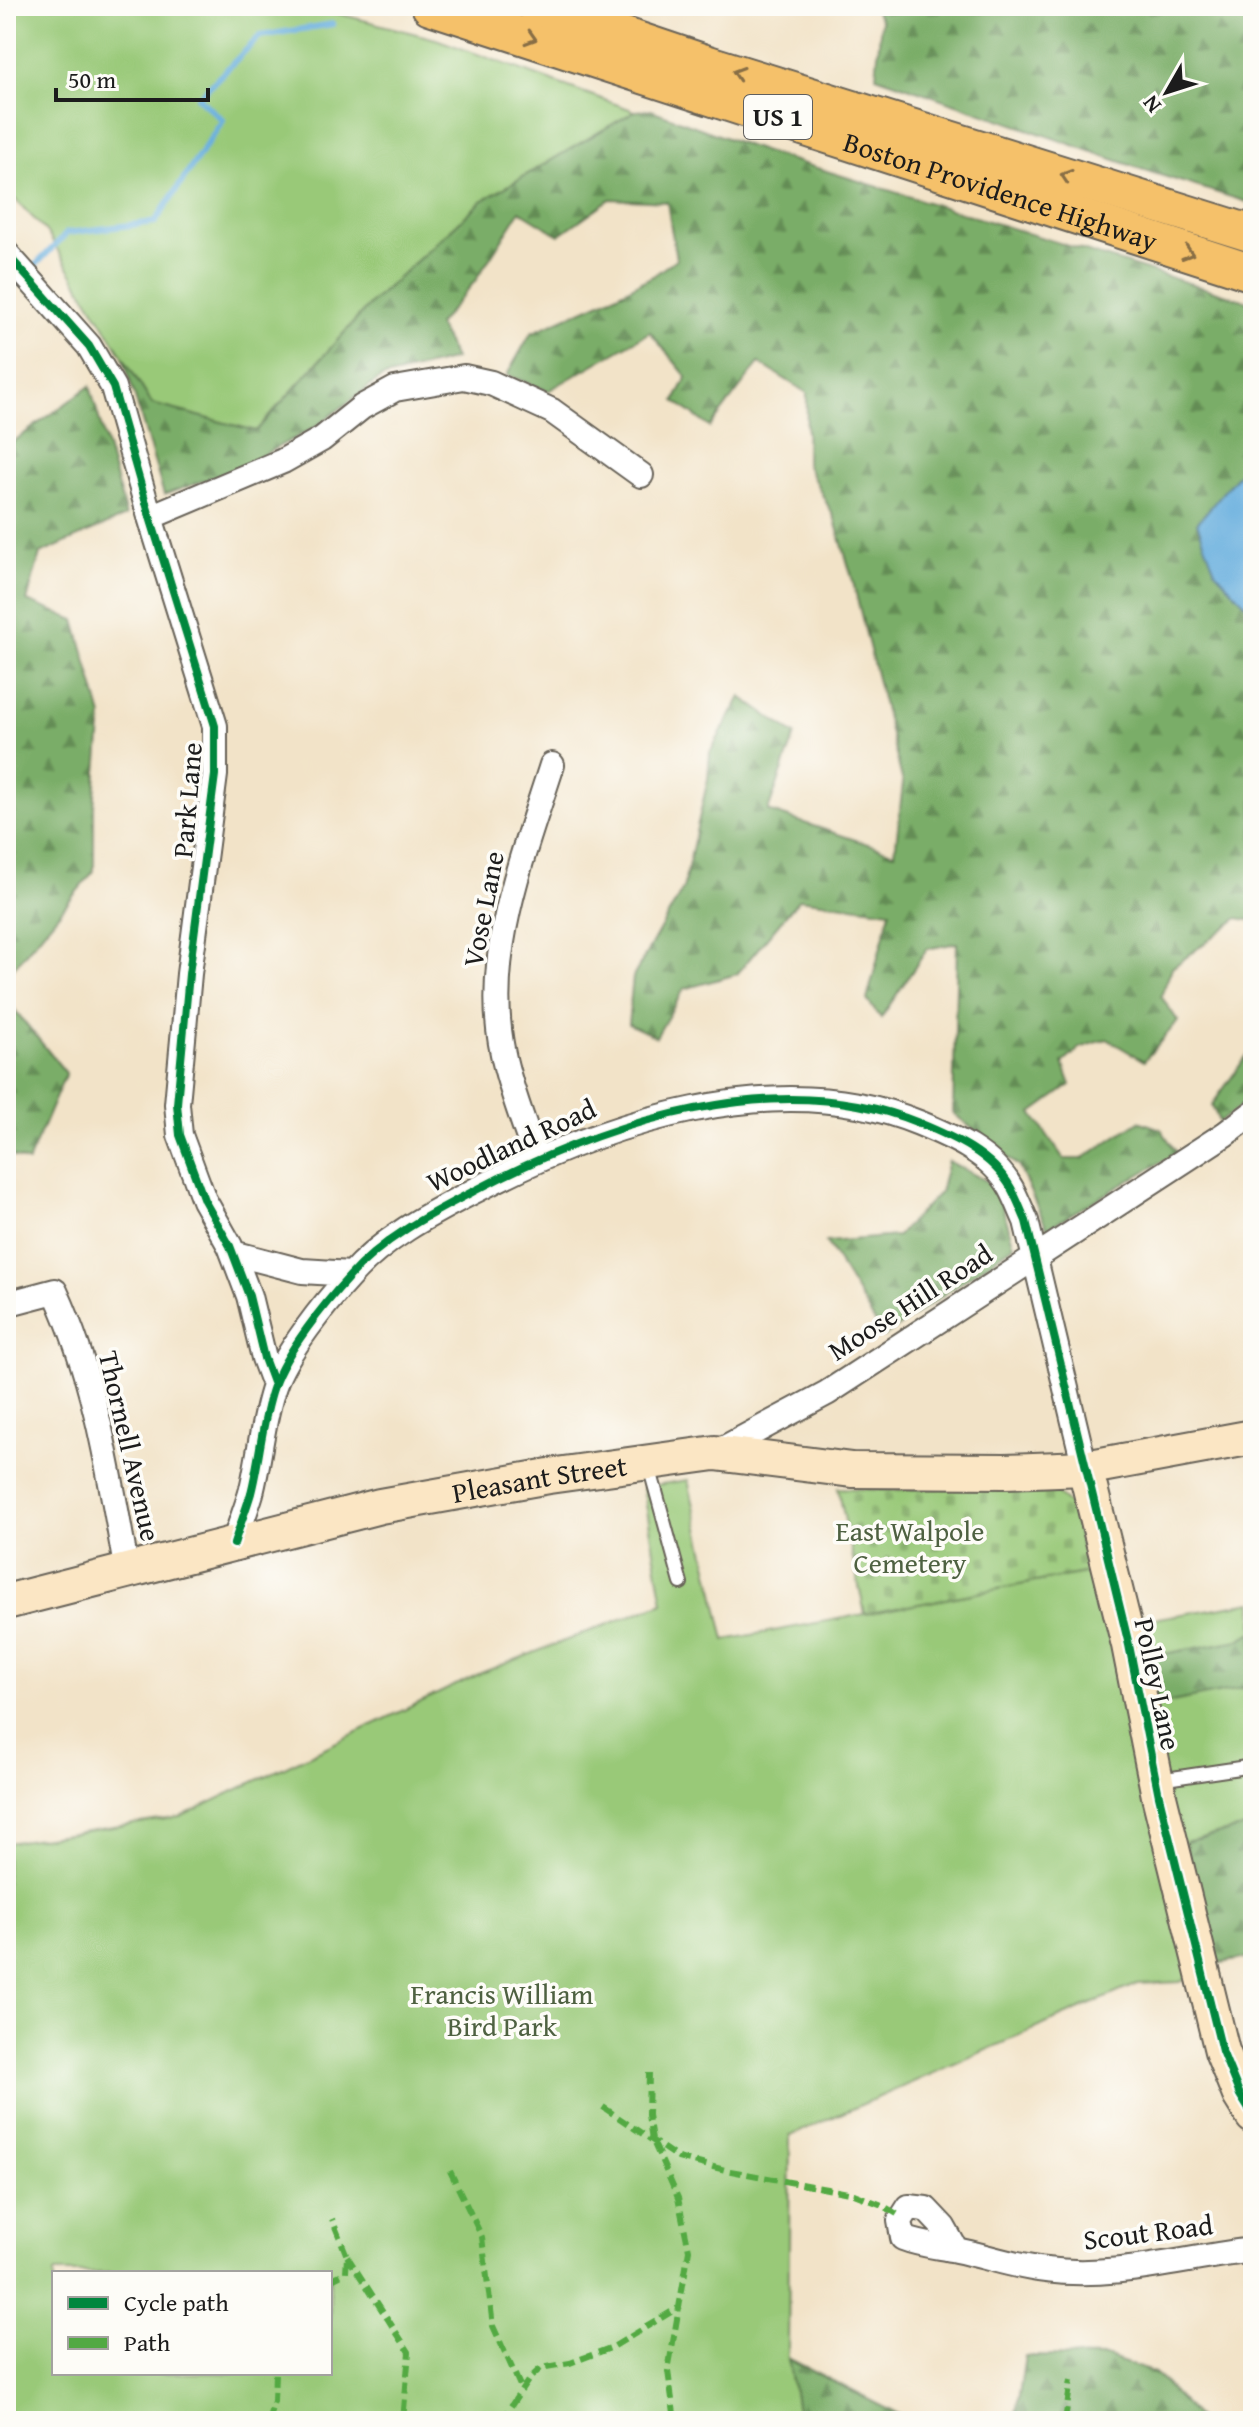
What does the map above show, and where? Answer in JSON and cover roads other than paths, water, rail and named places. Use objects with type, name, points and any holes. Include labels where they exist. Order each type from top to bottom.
[{"type":"main road","name":"Boston Providence Highway","points":[[430,6],[1253,273]]},
{"type":"main road","name":"Boston Providence Highway","points":[[536,6],[1140,201],[1253,234]]},
{"type":"street","name":"Park Lane","points":[[8,256],[89,346],[113,387],[215,726],[215,775],[189,974],[177,1104],[180,1135],[204,1200],[233,1253],[249,1296],[274,1385]]},
{"type":"street","points":[[150,517],[283,461],[322,439],[362,407],[395,389],[464,377],[491,383],[552,411],[641,475]]},
{"type":"street","name":"Vose Lane","points":[[536,1159],[502,1053],[498,996],[501,944],[525,848],[552,765]]},
{"type":"street","name":"Woodland Road","points":[[234,1544],[251,1494],[274,1385],[323,1307],[351,1274],[379,1248],[419,1221],[536,1159],[620,1128],[741,1103],[827,1099],[887,1110],[956,1138],[988,1161],[1010,1186],[1026,1221],[1036,1255]]},
{"type":"street","name":"Moose Hill Road","points":[[715,1453],[827,1393],[1253,1113]]},
{"type":"street","points":[[233,1253],[302,1271],[351,1274]]},
{"type":"street","name":"Polley Lane","points":[[1036,1255],[1129,1645],[1156,1780],[1222,2051],[1240,2095],[1253,2116]]},
{"type":"street","name":"Thornell Avenue","points":[[6,1304],[55,1291],[66,1315],[103,1438],[127,1572]]},
{"type":"street","name":"Pleasant Street","points":[[6,1602],[380,1506],[549,1476],[715,1453],[852,1470],[1005,1471],[1085,1468],[1253,1437]]},
{"type":"street","name":"Scout Road","points":[[956,2250],[1047,2271],[1101,2273],[1253,2250]]},
{"type":"lane","points":[[649,1462],[681,1583]]},
{"type":"lane","points":[[1156,1780],[1253,1766]]},
{"type":"water","points":[[1253,457],[1253,612],[1215,571],[1197,523]]},
{"type":"waterway","points":[[29,272],[67,233],[155,222],[223,120],[198,98],[260,36],[333,24]]},
{"type":"waterway","points":[[6,291],[21,280]]},
{"type":"park label","name":"East Walpole Cemetery","points":[[910,1547]]},
{"type":"park label","name":"Francis William Bird Park","points":[[502,2010]]}]
